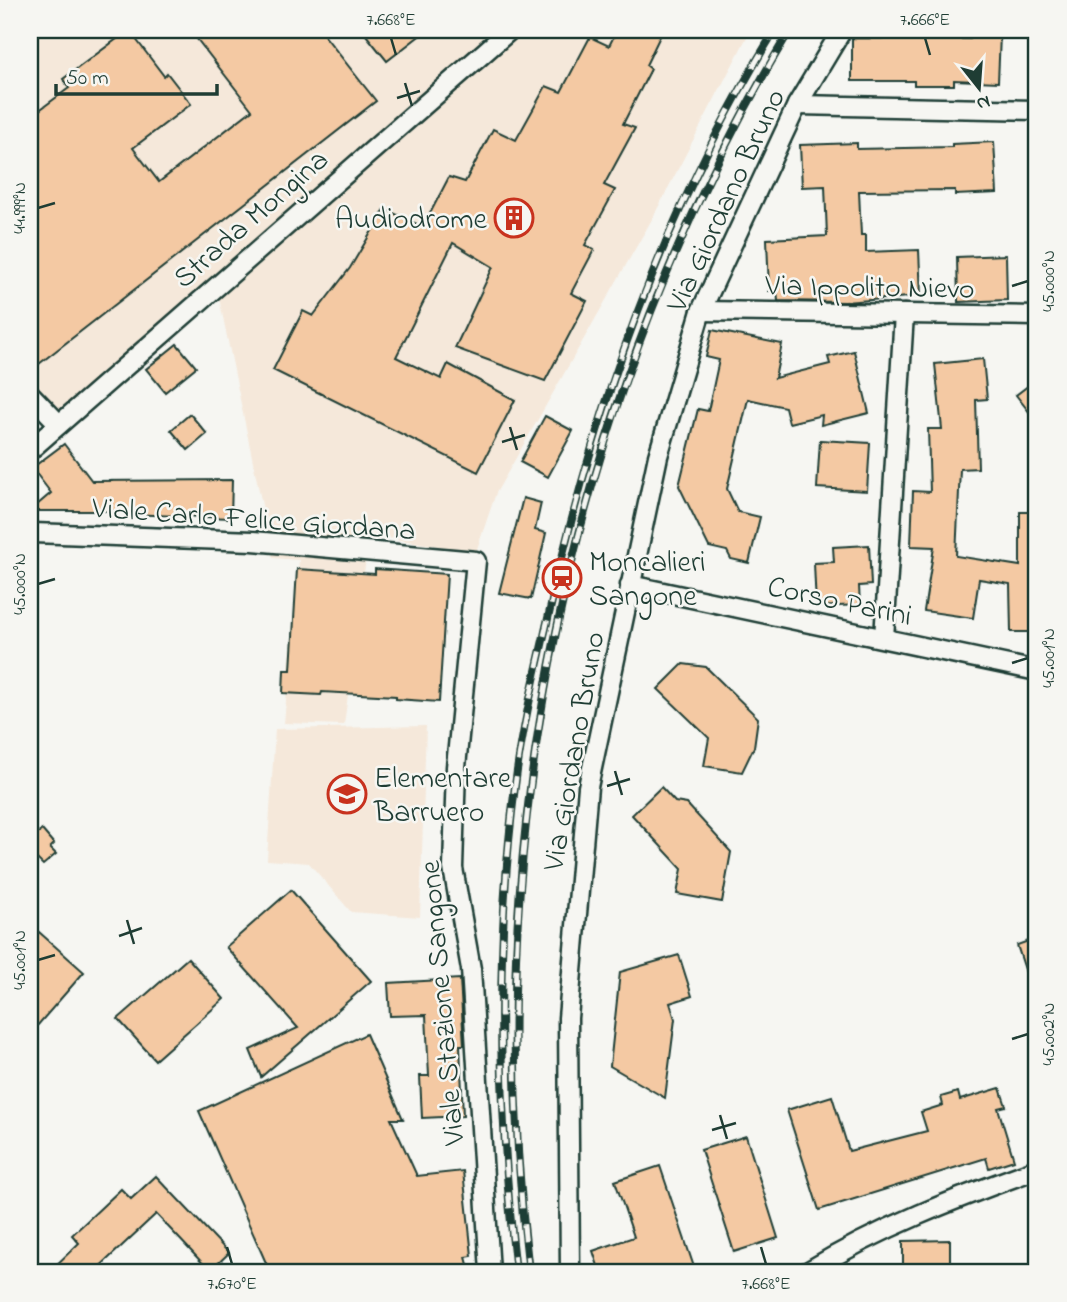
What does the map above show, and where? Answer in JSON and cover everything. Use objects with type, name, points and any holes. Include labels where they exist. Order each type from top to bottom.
[{"type":"street","name":"Strada Mongina","points":[[30,450],[510,30]]},
{"type":"street","name":"Via Giordano Bruno","points":[[570,1272],[568,1018],[588,787],[658,456],[701,312],[797,105],[842,30]]},
{"type":"street","points":[[797,105],[1037,110]]},
{"type":"street","name":"Via Ippolito Nievo","points":[[701,312],[1037,316]]},
{"type":"street","points":[[884,638],[904,314]]},
{"type":"street","points":[[30,394],[58,423]]},
{"type":"street","name":"Viale Carlo Felice Giordana","points":[[31,533],[253,541],[477,561]]},
{"type":"street","name":"Viale Stazione Sangone","points":[[477,561],[456,767],[453,868],[471,969],[490,1272]]},
{"type":"street","name":"Corso Parini","points":[[630,586],[1037,671]]},
{"type":"street","points":[[807,1272],[919,1212],[1037,1169]]},
{"type":"shaded area","points":[[30,30],[745,30],[749,33],[651,221],[496,493],[476,552],[369,535],[344,725],[284,723],[299,560],[273,558],[219,298],[60,434],[30,405]]},
{"type":"shaded area","name":"Elementare Barruero","points":[[426,726],[420,917],[351,912],[309,863],[267,860],[275,729]]},
{"type":"building","points":[[129,30],[164,76],[167,73],[191,104],[133,148],[159,182],[252,110],[190,30],[320,30],[376,101],[30,371],[30,117],[69,88],[63,79]]},
{"type":"building","points":[[362,30],[427,30],[387,61]]},
{"type":"building","name":"Audiodrome","points":[[617,30],[663,30],[646,65],[651,69],[623,124],[635,128],[604,185],[615,190],[585,245],[594,250],[571,293],[587,301],[545,381],[455,348],[493,267],[453,243],[396,357],[441,379],[448,364],[515,400],[478,472],[273,370],[303,311],[313,316],[350,268],[385,209],[423,227],[449,177],[465,182],[493,129],[516,140],[546,86],[561,92],[590,37],[609,46]]},
{"type":"building","points":[[970,34],[1000,35],[998,82],[954,80],[954,85],[914,85],[914,81],[852,81],[852,38],[970,39]]},
{"type":"building","points":[[994,142],[997,193],[955,195],[955,190],[859,191],[861,235],[866,235],[866,252],[919,250],[921,296],[845,302],[778,301],[777,291],[769,291],[767,239],[827,236],[825,186],[802,187],[800,145],[857,143],[857,149],[952,147],[952,144]]},
{"type":"building","points":[[1006,255],[1007,300],[958,302],[957,257]]},
{"type":"building","points":[[712,330],[782,344],[775,378],[830,364],[828,357],[854,351],[869,413],[821,425],[822,415],[789,423],[785,407],[748,399],[727,489],[738,512],[760,517],[749,563],[731,559],[727,551],[709,547],[679,486],[698,409],[708,411],[719,360],[706,357]]},
{"type":"building","points":[[177,344],[196,367],[165,392],[146,369]]},
{"type":"building","points":[[983,359],[987,399],[976,400],[978,468],[960,469],[956,556],[1020,566],[1020,512],[1037,512],[1037,632],[1011,632],[1010,584],[979,579],[973,618],[924,611],[934,547],[911,546],[913,491],[930,492],[928,429],[942,429],[935,364]]},
{"type":"building","points":[[1037,379],[1037,422],[1016,395]]},
{"type":"building","points":[[190,414],[207,434],[188,450],[171,430]]},
{"type":"building","points":[[545,416],[573,431],[548,477],[520,462]]},
{"type":"building","points":[[820,440],[870,443],[867,491],[817,488]]},
{"type":"building","points":[[64,444],[92,481],[232,480],[231,518],[127,514],[127,511],[30,511],[51,493],[32,468]]},
{"type":"building","points":[[523,498],[541,503],[535,530],[546,533],[531,599],[499,593]]},
{"type":"building","points":[[869,545],[871,585],[859,586],[860,605],[816,607],[814,563],[834,562],[833,547]]},
{"type":"building","points":[[297,569],[375,574],[375,569],[447,574],[439,702],[396,699],[396,696],[283,693],[284,670],[291,670]]},
{"type":"building","points":[[683,664],[706,667],[758,718],[754,747],[742,772],[704,766],[709,738],[658,689]]},
{"type":"building","points":[[661,787],[675,802],[687,804],[731,852],[722,902],[677,894],[682,869],[632,815]]},
{"type":"building","points":[[42,830],[54,844],[50,848],[56,854],[43,865],[37,859],[30,865],[30,840]]},
{"type":"building","points":[[291,890],[371,981],[261,1077],[250,1050],[298,1028],[226,947]]},
{"type":"building","points":[[39,932],[84,972],[30,1034],[30,942]]},
{"type":"building","points":[[1037,938],[1037,997],[1034,997],[1017,945]]},
{"type":"building","points":[[679,955],[692,996],[670,1003],[675,1019],[665,1098],[610,1066],[620,972]]},
{"type":"building","points":[[188,958],[224,999],[155,1060],[118,1019]]},
{"type":"building","points":[[460,979],[464,1045],[460,1045],[463,1116],[422,1118],[420,1076],[429,1076],[426,1015],[390,1016],[388,983]]},
{"type":"building","points":[[366,1034],[403,1119],[391,1119],[417,1176],[463,1171],[472,1256],[466,1257],[470,1272],[270,1272],[199,1111]]},
{"type":"building","points":[[1000,1088],[1006,1106],[998,1108],[1014,1160],[989,1168],[986,1158],[819,1210],[787,1110],[832,1096],[849,1151],[927,1131],[921,1112],[943,1105],[941,1097],[958,1092],[960,1100]]},
{"type":"building","points":[[746,1136],[778,1238],[734,1252],[701,1150]]},
{"type":"building","points":[[660,1166],[694,1267],[678,1272],[600,1272],[593,1251],[634,1237],[615,1181]]},
{"type":"building","points":[[156,1176],[229,1253],[210,1271],[156,1214],[94,1272],[49,1272],[79,1243],[72,1235],[121,1189],[131,1199]]},
{"type":"building","points":[[950,1240],[950,1272],[903,1272],[903,1241]]},
{"type":"railway","points":[[516,1272],[505,1151],[502,968],[509,846],[518,764],[530,700],[567,537],[611,387],[637,313],[699,168],[735,98],[775,30]]},
{"type":"railway","points":[[529,1272],[516,1111],[517,949],[530,788],[557,629],[596,472],[648,320],[713,172],[790,30]]},
{"type":"place","name":"Audiodrome","points":[[514,218]]},
{"type":"place","name":"Moncalieri Sangone","points":[[562,578]]},
{"type":"place","name":"Elementare Barruero","points":[[347,794]]}]
